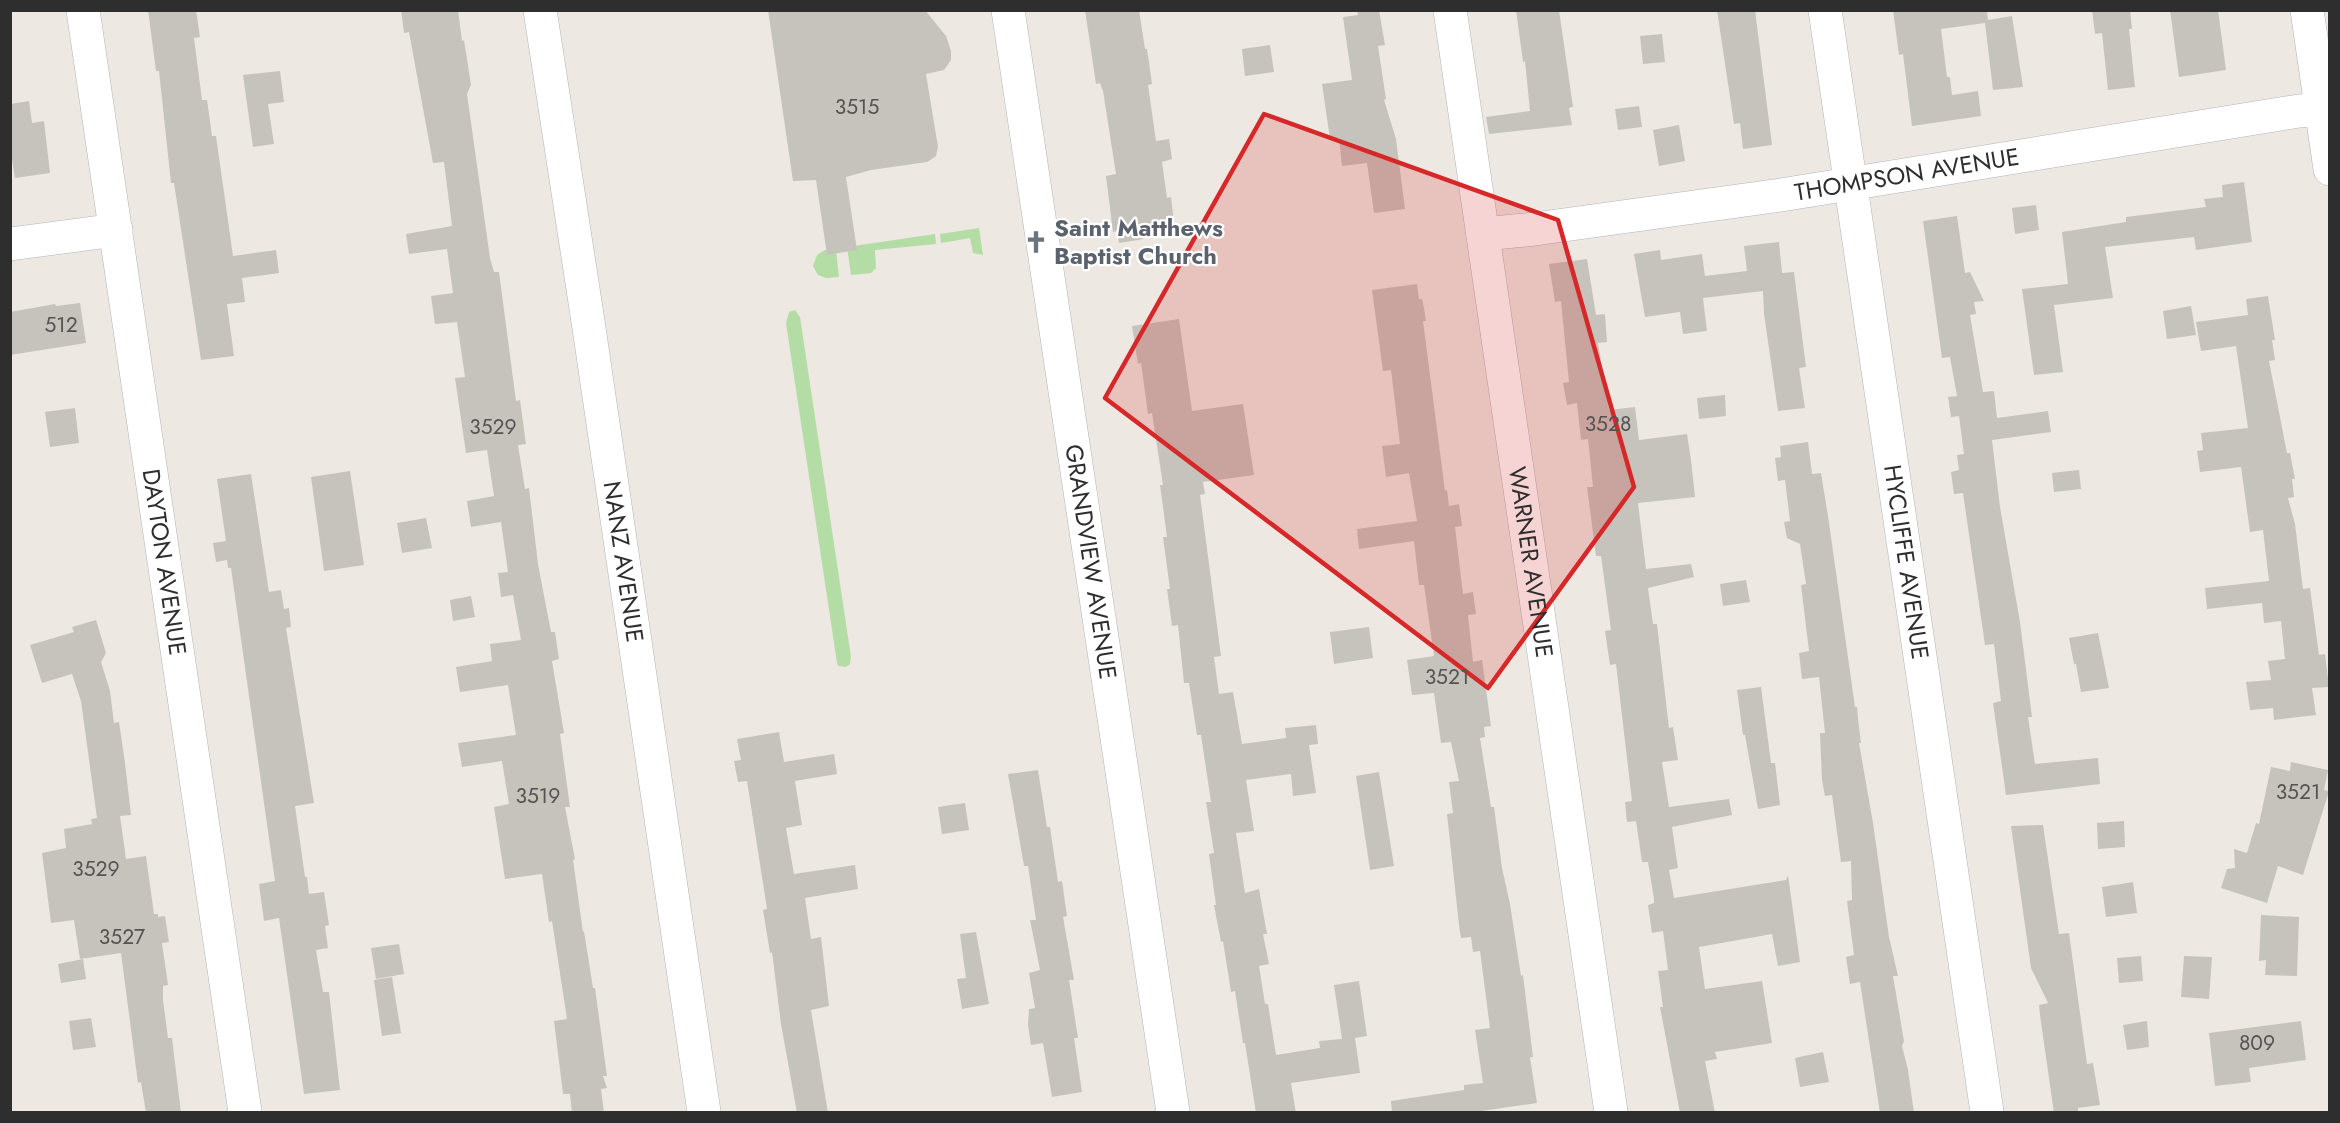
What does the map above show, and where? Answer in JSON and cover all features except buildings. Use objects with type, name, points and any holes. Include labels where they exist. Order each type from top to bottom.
[{"type":"street","name":"DAYTON AVENUE","points":[[83,10],[244,1113]]},
{"type":"street","name":"NANZ AVENUE","points":[[540,10],[704,1113]]},
{"type":"street","name":"GRANDVIEW AVENUE","points":[[1008,10],[1173,1113]]},
{"type":"street","name":"WARNER AVENUE","points":[[1450,10],[1611,1113]]},
{"type":"street","name":"HYCLIFFE AVENUE","points":[[1825,10],[1987,1113]]},
{"type":"street","points":[[2307,10],[2325,109],[2330,169]]},
{"type":"street","name":"THOMPSON AVENUE","points":[[1483,234],[1559,226],[1849,184],[2288,113],[2325,109]]},
{"type":"street","points":[[10,244],[116,230]]},
{"type":"highlighted area","points":[[1264,114],[1558,220],[1634,487],[1488,688],[1105,398]]},
{"type":"green space","points":[[979,228],[983,255],[973,253],[970,238],[941,243],[940,234]]},
{"type":"green space","points":[[935,234],[936,244],[875,250],[876,268],[871,273],[851,275],[847,247]]},
{"type":"green space","points":[[825,250],[836,250],[839,277],[826,278],[818,275],[813,266],[817,255]]},
{"type":"green space","points":[[795,310],[800,317],[851,657],[850,664],[846,667],[838,666],[837,663],[786,323],[789,312]]},
{"type":"place","name":"Saint Matthews Baptist Church","points":[[1036,242]]}]
